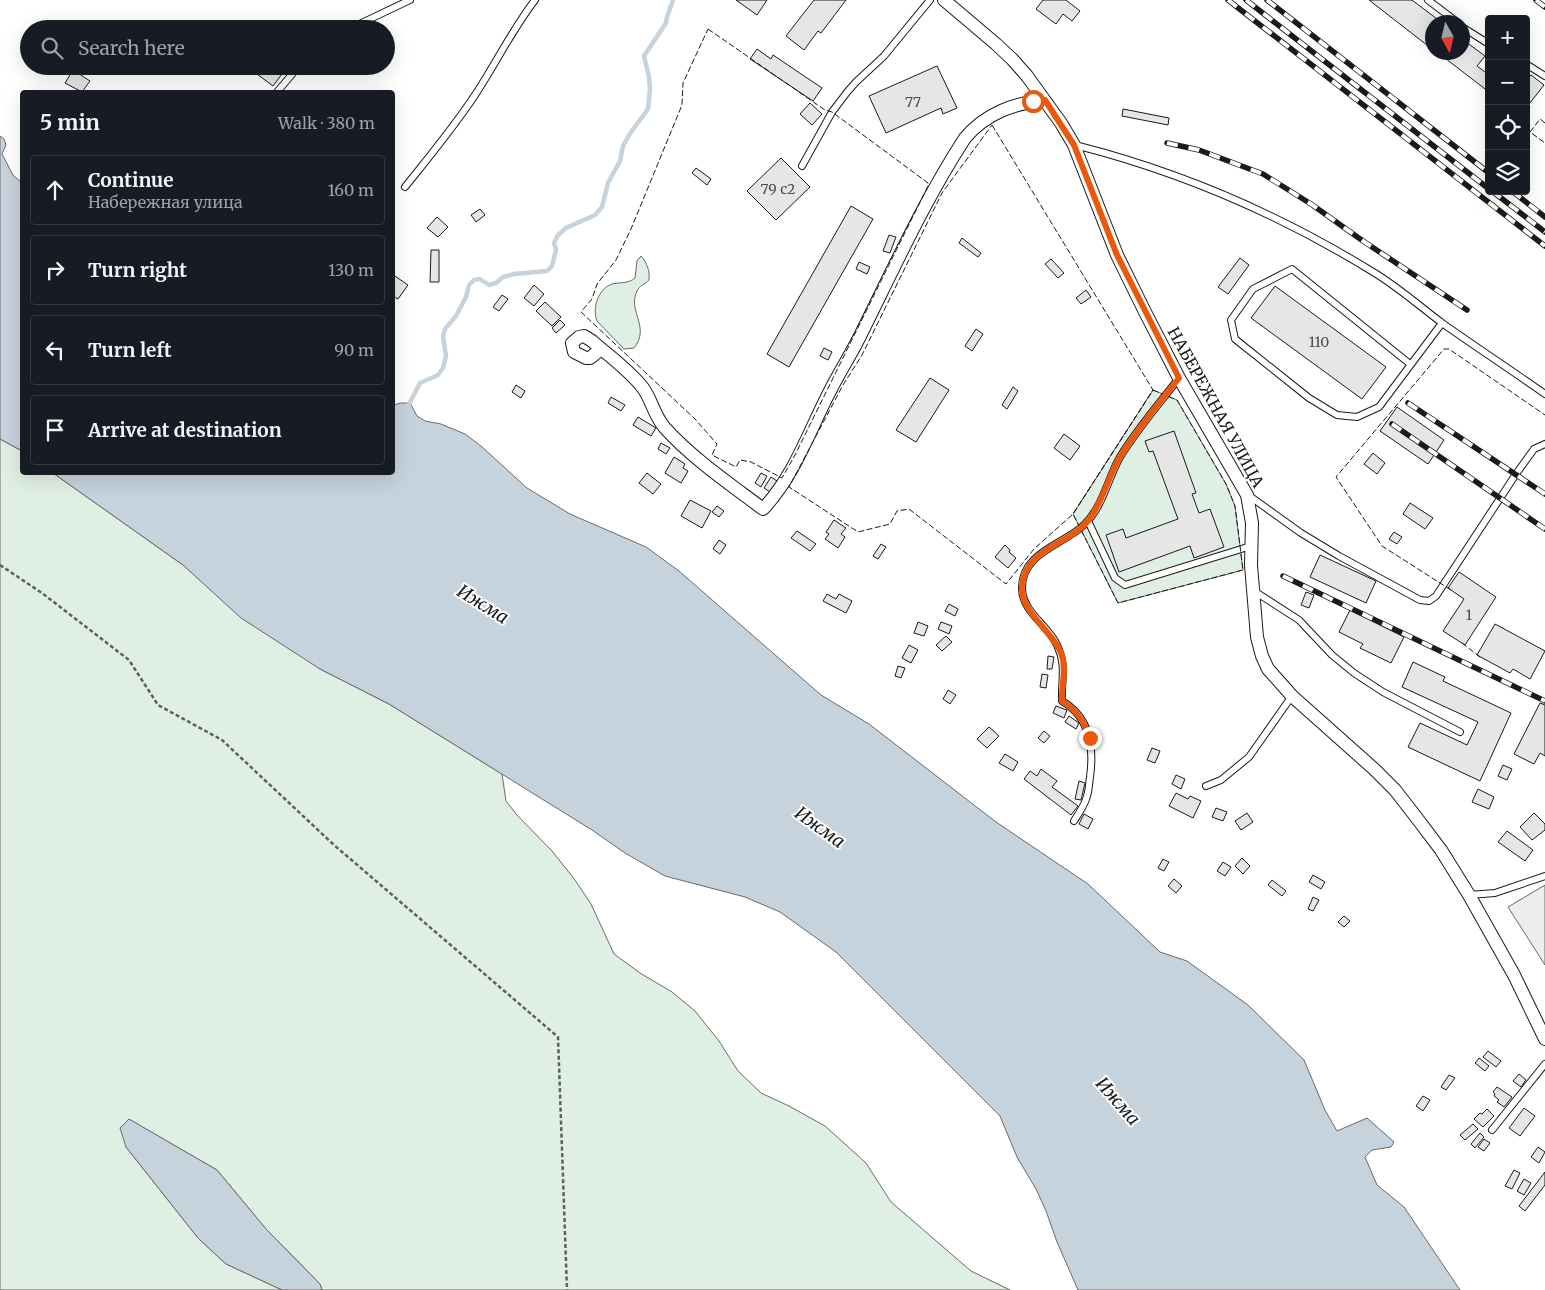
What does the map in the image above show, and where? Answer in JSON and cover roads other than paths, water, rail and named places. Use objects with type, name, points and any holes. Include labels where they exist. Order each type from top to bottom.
[{"type":"street","name":"НАБЕРЕЖНАЯ УЛИЦА","points":[[944,0],[1012,59],[1045,100],[1074,145],[1117,255],[1179,378],[1247,495],[1252,523],[1251,546],[1257,637],[1268,669],[1292,696],[1374,768],[1395,790],[1440,850],[1469,895],[1514,975],[1545,1039]]},
{"type":"street","points":[[601,349],[638,382],[648,396],[660,421],[677,440],[763,509],[773,498],[793,468],[826,398],[859,339],[905,244],[965,138],[974,127],[994,114],[1020,104],[1045,100]]},
{"type":"lane","points":[[368,20],[410,0]]},
{"type":"lane","points":[[405,187],[462,114],[489,73],[504,44],[535,0]]},
{"type":"lane","points":[[802,166],[832,112],[848,91],[884,56],[930,0]]},
{"type":"lane","points":[[1428,0],[1448,15]]},
{"type":"lane","points":[[1470,32],[1485,41]]},
{"type":"lane","points":[[1530,67],[1545,76]]},
{"type":"lane","points":[[279,90],[291,75]]},
{"type":"lane","points":[[1074,145],[1102,152],[1190,182],[1279,220],[1374,273],[1442,323],[1545,394]]},
{"type":"lane","points":[[1410,364],[1292,269],[1252,289],[1231,320],[1235,339],[1309,398],[1337,415],[1357,417],[1379,408],[1442,323]]},
{"type":"lane","points":[[1074,820],[1087,797],[1092,760],[1090,738],[1078,715],[1068,704],[1062,701],[1064,670],[1061,654],[1057,644],[1027,607],[1023,599],[1022,584],[1025,573],[1038,555],[1078,530],[1088,520],[1102,498],[1120,458],[1179,378]]},
{"type":"lane","points":[[1247,495],[1301,533],[1339,556],[1420,600],[1429,601],[1436,596],[1499,498],[1534,449],[1545,444]]},
{"type":"lane","points":[[1088,520],[1115,578],[1124,585],[1251,546]]},
{"type":"lane","points":[[1253,591],[1299,620],[1332,655],[1354,673],[1383,692],[1460,732]]},
{"type":"lane","points":[[1206,786],[1222,780],[1249,757],[1292,696]]},
{"type":"lane","points":[[1469,895],[1495,893],[1545,876]]},
{"type":"lane","points":[[1492,1130],[1545,1064]]},
{"type":"water","points":[[0,136],[4,139],[6,145],[2,154],[13,175],[20,181],[20,450],[0,439]]},
{"type":"water","name":"Ижма","points":[[410,403],[417,416],[425,421],[441,424],[465,434],[527,488],[570,514],[646,547],[679,571],[821,695],[869,724],[996,822],[1088,884],[1160,952],[1187,961],[1248,1005],[1304,1060],[1325,1110],[1337,1131],[1367,1118],[1394,1142],[1391,1147],[1372,1150],[1365,1157],[1377,1185],[1404,1207],[1460,1290],[1078,1290],[1046,1211],[1036,1189],[1017,1157],[1000,1116],[836,952],[780,912],[745,897],[665,876],[625,853],[592,830],[389,704],[320,669],[241,618],[183,565],[56,475],[395,475],[395,404]]},
{"type":"water","points":[[129,1119],[217,1170],[266,1229],[320,1284],[322,1290],[282,1290],[226,1264],[198,1238],[126,1147],[120,1128]]},
{"type":"waterway","points":[[407,408],[420,383],[438,375],[443,368],[446,356],[443,336],[445,329],[456,316],[466,297],[469,285],[474,280],[480,279],[489,285],[496,283],[503,277],[514,274],[547,271],[552,266],[556,250],[554,243],[558,235],[566,228],[595,215],[602,207],[608,183],[620,161],[623,146],[648,109],[650,90],[644,56],[666,23],[673,0]]},
{"type":"railway","points":[[1228,0],[1545,246]]},
{"type":"railway","points":[[1246,0],[1485,186]]},
{"type":"railway","points":[[1267,0],[1485,170]]},
{"type":"railway","points":[[1536,0],[1545,7]]},
{"type":"railway","points":[[1167,143],[1199,150],[1263,174],[1311,204],[1467,310]]},
{"type":"railway","points":[[1497,195],[1545,232]]},
{"type":"railway","points":[[1517,195],[1545,217]]},
{"type":"railway","points":[[1408,403],[1545,494]]},
{"type":"railway","points":[[1392,424],[1545,529]]},
{"type":"railway","points":[[1283,576],[1545,701]]}]
